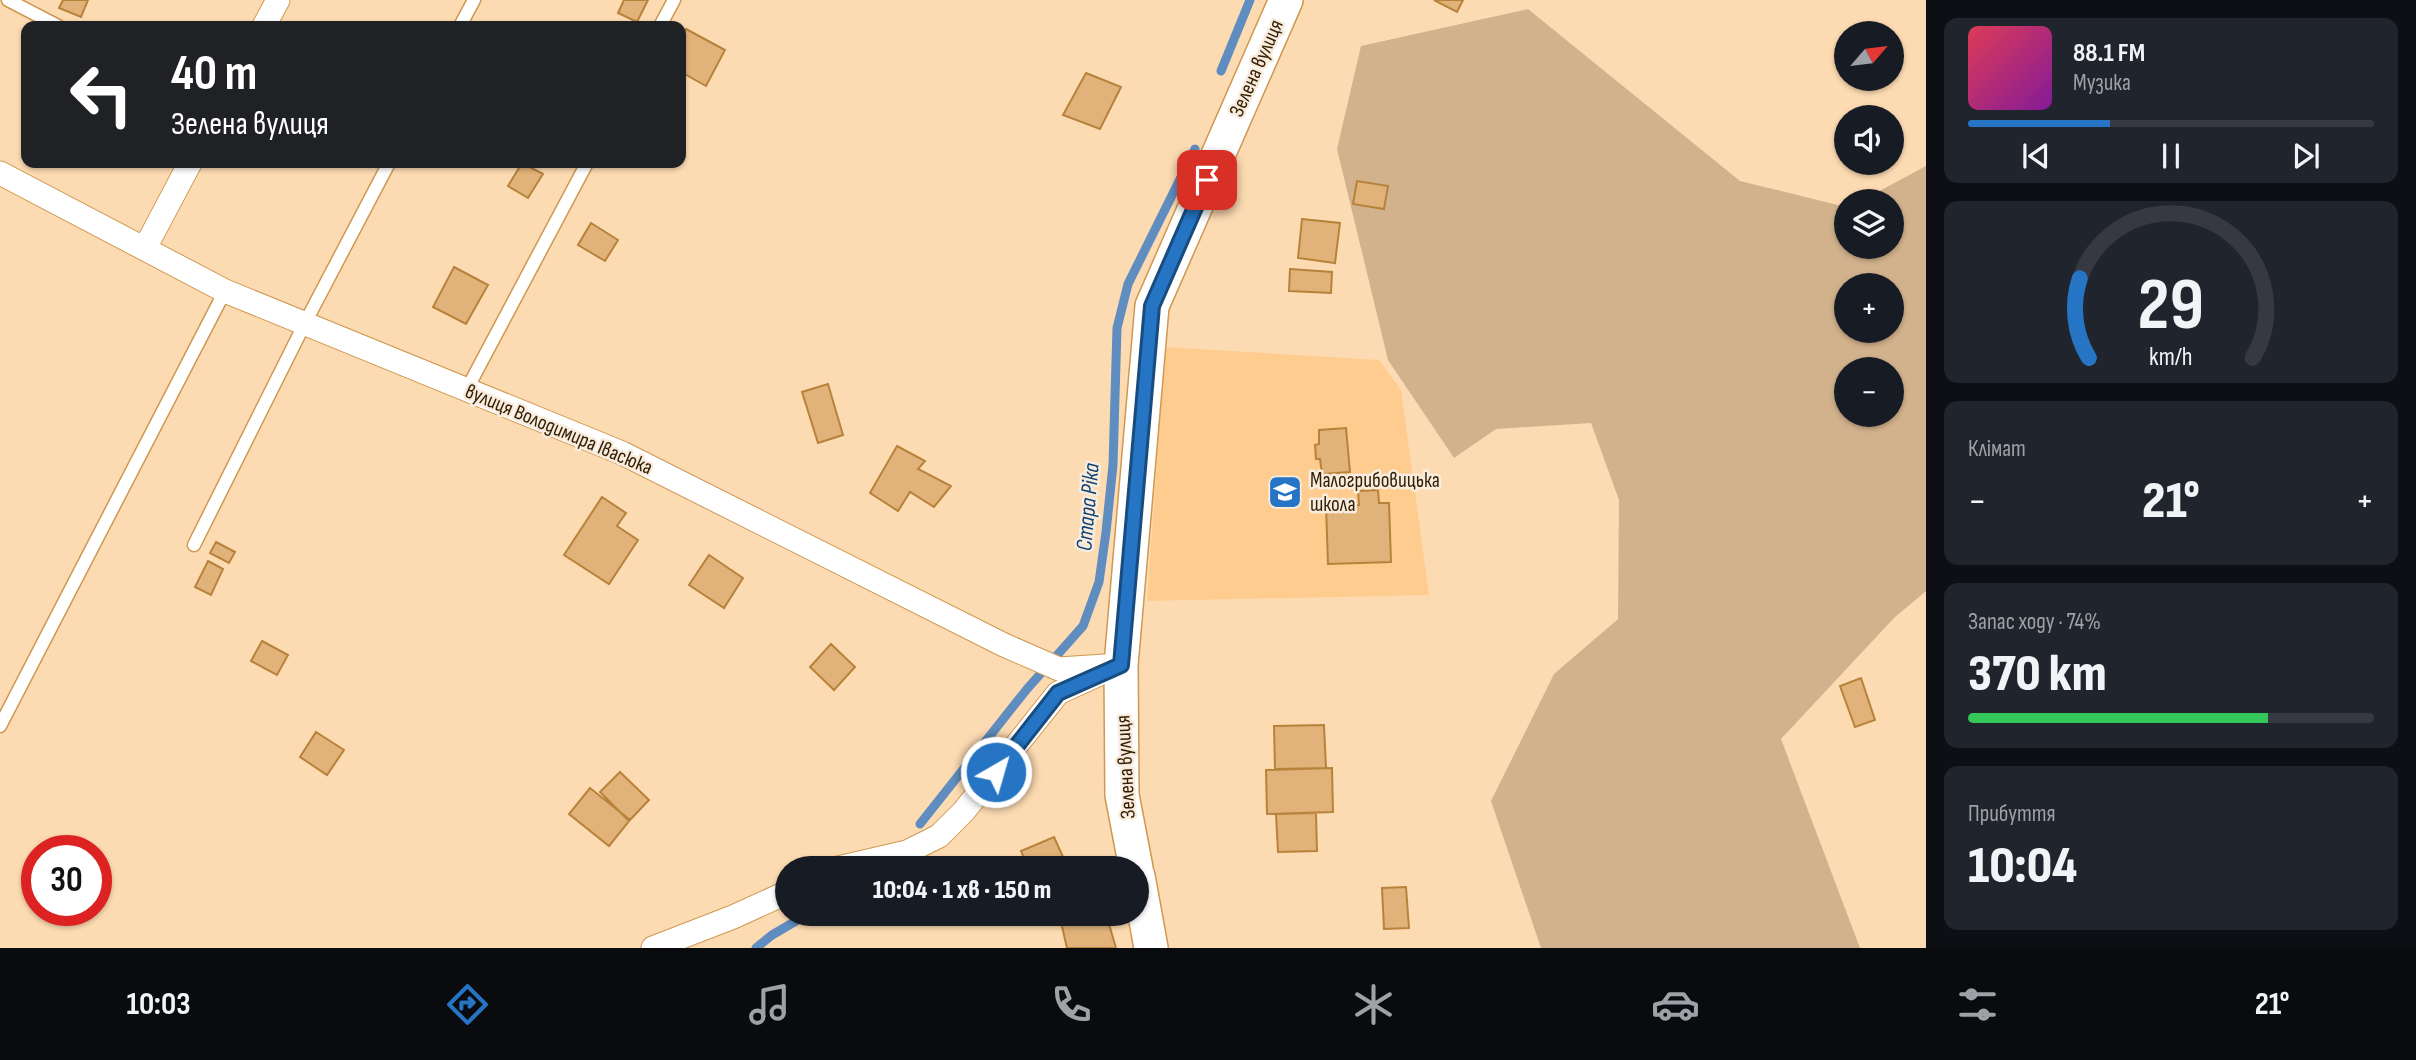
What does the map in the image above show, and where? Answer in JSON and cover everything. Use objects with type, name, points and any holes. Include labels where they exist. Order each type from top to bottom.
[{"type":"street","points":[[267,21],[278,0]]},
{"type":"street","name":"Зелена вулиця","points":[[1134,856],[1122,795],[1121,665],[1152,306],[1286,0]]},
{"type":"street","points":[[145,248],[187,168]]},
{"type":"street","name":"вулиця Володимира Івасюка","points":[[0,173],[225,291],[622,453],[1004,645],[1054,667],[1121,665]]},
{"type":"street","points":[[889,856],[906,852],[939,836],[964,811],[1058,693],[1121,665]]},
{"type":"street","points":[[653,948],[775,898]]},
{"type":"street","points":[[1147,926],[1151,948]]},
{"type":"lane","points":[[8,0],[48,21]]},
{"type":"lane","points":[[463,21],[474,0]]},
{"type":"lane","points":[[663,21],[674,0]]},
{"type":"lane","points":[[194,545],[386,168]]},
{"type":"lane","points":[[467,389],[584,168]]},
{"type":"lane","points":[[0,726],[225,291]]},
{"type":"shaded area","points":[[1528,9],[1740,181],[1834,204],[1834,259],[1904,259],[1904,189],[1883,189],[1926,166],[1926,591],[1894,618],[1781,739],[1860,948],[1541,948],[1491,801],[1554,674],[1618,619],[1619,500],[1591,423],[1496,429],[1454,458],[1388,360],[1337,149],[1361,46]]},
{"type":"shaded area","name":"Малогрибовицька школа","points":[[1165,347],[1379,360],[1401,390],[1429,595],[1147,601]]},
{"type":"building","points":[[63,0],[88,0],[81,17],[59,8]]},
{"type":"building","points":[[624,0],[648,0],[638,21],[618,13]]},
{"type":"building","points":[[1434,0],[1463,0],[1457,12]]},
{"type":"building","points":[[686,29],[725,50],[706,86],[686,75]]},
{"type":"building","points":[[1086,73],[1121,87],[1100,129],[1063,115]]},
{"type":"building","points":[[519,168],[532,168],[543,174],[528,198],[508,186]]},
{"type":"building","points":[[1357,181],[1388,186],[1384,209],[1353,204]]},
{"type":"building","points":[[1302,219],[1340,223],[1335,263],[1298,258]]},
{"type":"building","points":[[591,223],[618,240],[605,261],[578,245]]},
{"type":"building","points":[[454,267],[488,285],[466,324],[433,307]]},
{"type":"building","points":[[1290,269],[1332,272],[1331,293],[1289,291]]},
{"type":"building","points":[[828,384],[843,435],[818,443],[802,392]]},
{"type":"building","points":[[1346,428],[1350,472],[1322,474],[1320,459],[1316,459],[1315,445],[1319,444],[1319,430]]},
{"type":"building","points":[[897,446],[925,461],[918,469],[951,486],[934,507],[910,492],[898,511],[870,493]]},
{"type":"building","points":[[1378,490],[1379,503],[1389,503],[1391,562],[1328,564],[1326,506],[1359,505],[1358,491]]},
{"type":"building","points":[[602,497],[626,513],[617,526],[638,540],[609,584],[564,555]]},
{"type":"building","points":[[216,542],[235,552],[229,563],[210,553]]},
{"type":"building","points":[[709,555],[743,578],[724,608],[689,585]]},
{"type":"building","points":[[208,561],[223,569],[211,595],[195,587]]},
{"type":"building","points":[[262,641],[288,655],[277,675],[251,661]]},
{"type":"building","points":[[831,644],[855,667],[834,690],[810,667]]},
{"type":"building","points":[[1861,678],[1875,720],[1855,727],[1840,686]]},
{"type":"building","points":[[1324,725],[1326,768],[1275,769],[1274,726]]},
{"type":"building","points":[[316,732],[344,750],[327,775],[300,757]]},
{"type":"building","points":[[1332,768],[1333,812],[1267,814],[1266,770]]},
{"type":"building","points":[[620,772],[649,800],[629,821],[600,792]]},
{"type":"building","points":[[590,788],[630,820],[609,846],[569,814]]},
{"type":"building","points":[[1316,813],[1317,851],[1278,852],[1276,814]]},
{"type":"building","points":[[1054,837],[1063,856],[1023,856],[1021,851]]},
{"type":"building","points":[[1406,887],[1409,928],[1384,929],[1382,888]]},
{"type":"building","points":[[1062,926],[1110,926],[1116,948],[1067,948]]},
{"type":"waterway","name":"Стара Ріка","points":[[1221,71],[1250,0]]},
{"type":"waterway","name":"Стара Ріка","points":[[920,824],[1027,689],[1083,626],[1099,582],[1106,532],[1113,465],[1117,328],[1128,284],[1195,149]]},
{"type":"waterway","name":"Стара Ріка","points":[[756,948],[787,926]]},
{"type":"place","name":"Малогрибовицька школа","points":[[1285,492]]},
{"type":"route","points":[[996,772],[1058,693],[1121,665],[1152,306],[1207,180]]}]
